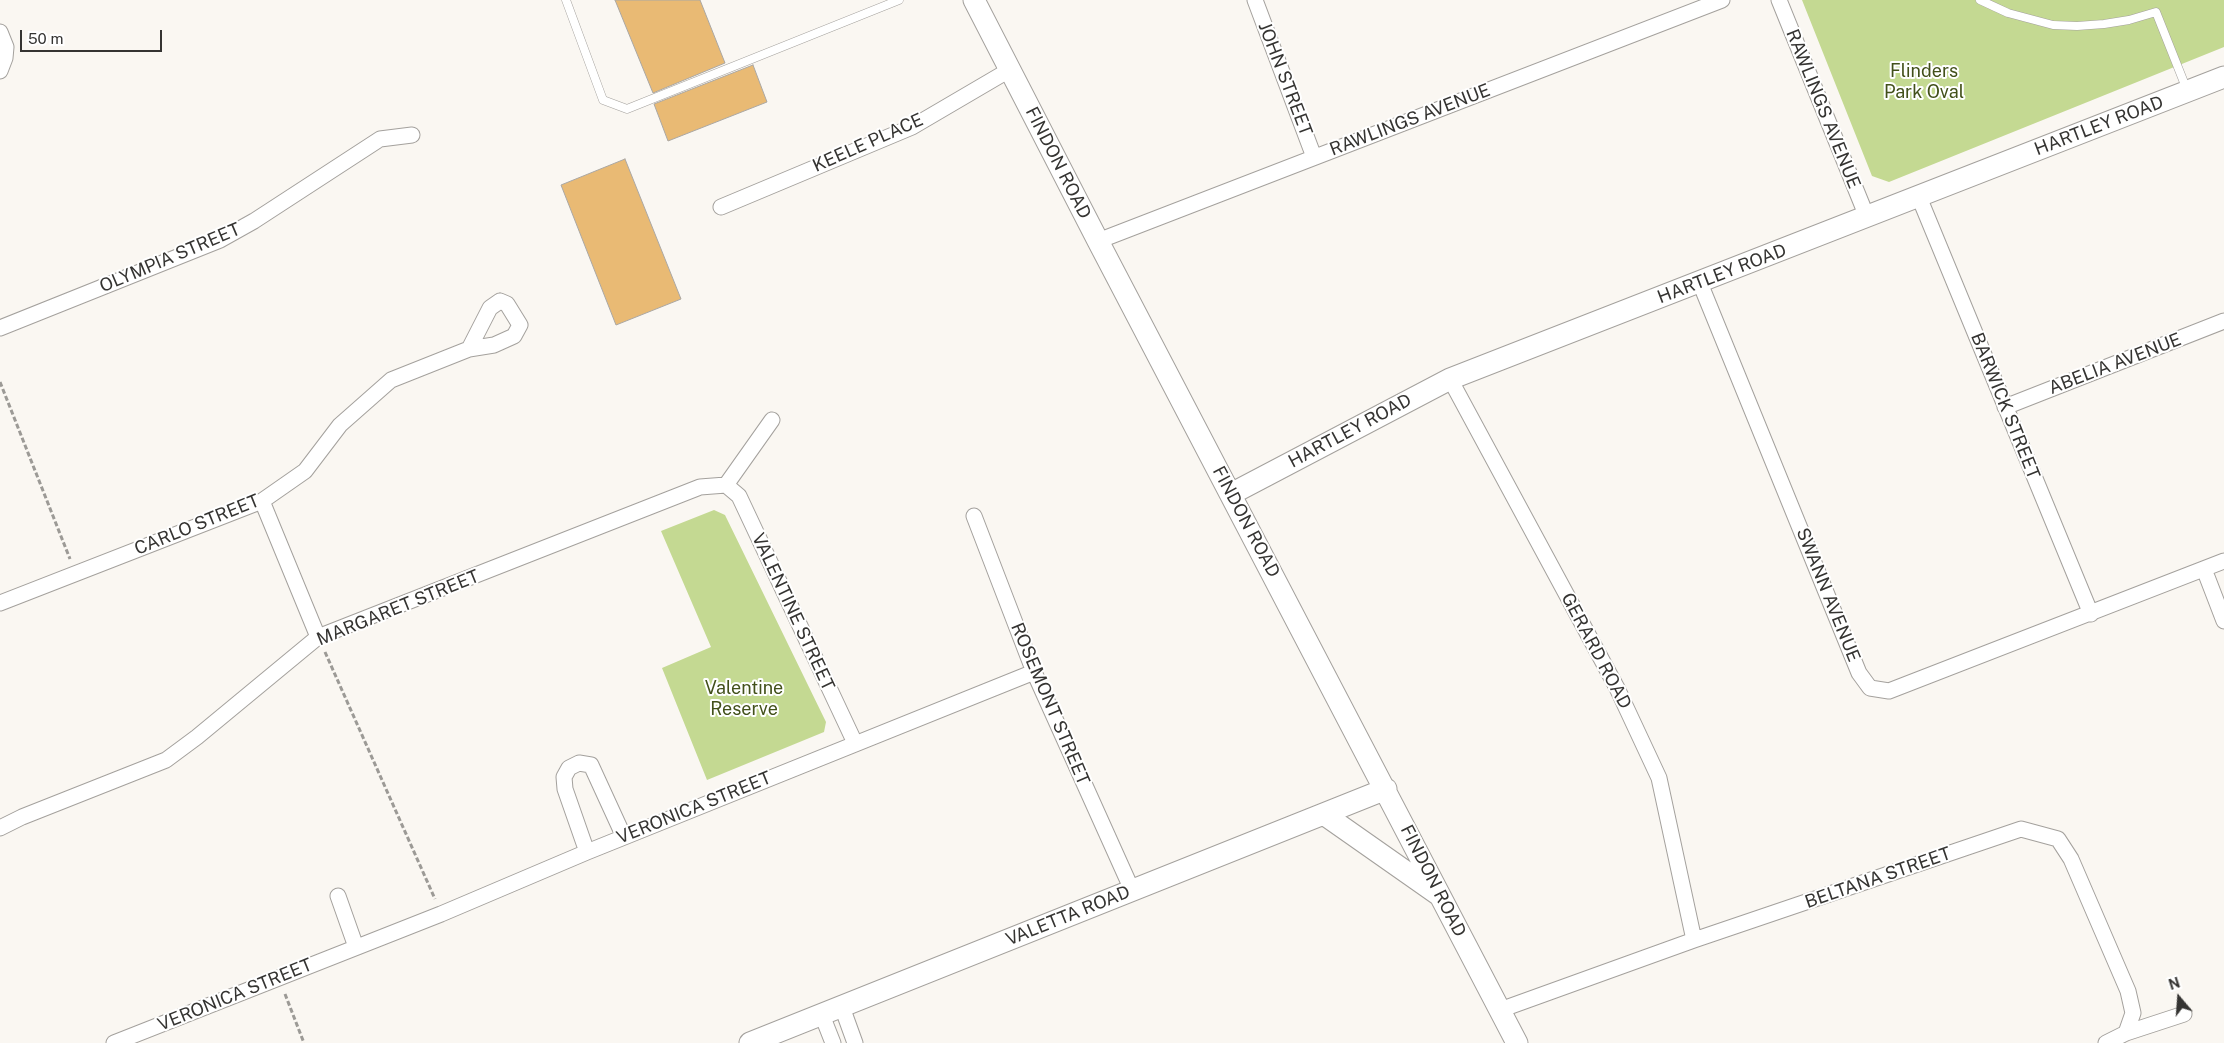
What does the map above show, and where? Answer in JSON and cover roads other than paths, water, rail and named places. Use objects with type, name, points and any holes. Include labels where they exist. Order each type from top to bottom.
[{"type":"street","name":"FINDON ROAD","points":[[974,0],[1517,1043]]},
{"type":"street","name":"JOHN STREET","points":[[1255,0],[1314,157]]},
{"type":"street","name":"RAWLINGS AVENUE","points":[[1098,241],[1722,0]]},
{"type":"street","name":"RAWLINGS AVENUE","points":[[1779,0],[1867,217]]},
{"type":"street","points":[[0,32],[6,47],[5,58],[0,71]]},
{"type":"street","name":"KEELE PLACE","points":[[721,207],[912,127],[1011,69]]},
{"type":"street","name":"HARTLEY ROAD","points":[[1231,494],[1450,379],[2224,77]]},
{"type":"street","name":"OLYMPIA STREET","points":[[0,328],[220,240],[254,221],[380,139],[412,135]]},
{"type":"street","name":"BARWICK STREET","points":[[1919,197],[2091,614]]},
{"type":"street","name":"SWANN AVENUE","points":[[1700,283],[1860,673],[1870,688],[1889,691],[2091,614]]},
{"type":"street","name":"ABELIA AVENUE","points":[[2005,407],[2224,321]]},
{"type":"street","name":"CARLO STREET","points":[[0,603],[262,501],[305,471],[340,426],[391,380],[469,349]]},
{"type":"street","name":"GERARD ROAD","points":[[1450,379],[1617,688],[1658,778],[1694,940]]},
{"type":"street","points":[[726,485],[772,420]]},
{"type":"street","name":"MARGARET STREET","points":[[0,828],[22,817],[166,760],[197,737],[318,637],[700,487],[726,485]]},
{"type":"street","name":"VALENTINE STREET","points":[[726,485],[739,496],[855,743]]},
{"type":"street","points":[[262,501],[318,637]]},
{"type":"street","name":"ROSEMONT STREET","points":[[974,516],[1034,672],[1132,890]]},
{"type":"street","points":[[2091,614],[2224,561]]},
{"type":"street","points":[[2204,569],[2224,621]]},
{"type":"street","name":"VERONICA STREET","points":[[114,1043],[441,914],[587,852],[1034,672]]},
{"type":"street","points":[[587,852],[565,789],[564,777],[569,768],[579,763],[591,765],[624,837]]},
{"type":"street","name":"VALETTA ROAD","points":[[750,1043],[1386,789]]},
{"type":"street","points":[[1324,815],[1441,897]]},
{"type":"street","name":"BELTANA STREET","points":[[1500,1010],[1694,940],[2021,829],[2058,839],[2071,859],[2128,991],[2133,1013],[2126,1033]]},
{"type":"street","points":[[338,896],[356,947]]},
{"type":"street","points":[[842,1007],[855,1043]]},
{"type":"street","points":[[2106,1043],[2126,1033],[2184,1014]]},
{"type":"street","points":[[822,1015],[833,1043]]},
{"type":"lane","points":[[566,0],[603,100],[627,109],[899,0]]},
{"type":"lane","points":[[1980,0],[2008,13],[2053,25],[2104,24],[2129,20],[2156,12],[2188,92]]},
{"type":"park label","name":"Flinders Park Oval","points":[[1924,81]]},
{"type":"park label","name":"Valentine Reserve","points":[[744,698]]}]
